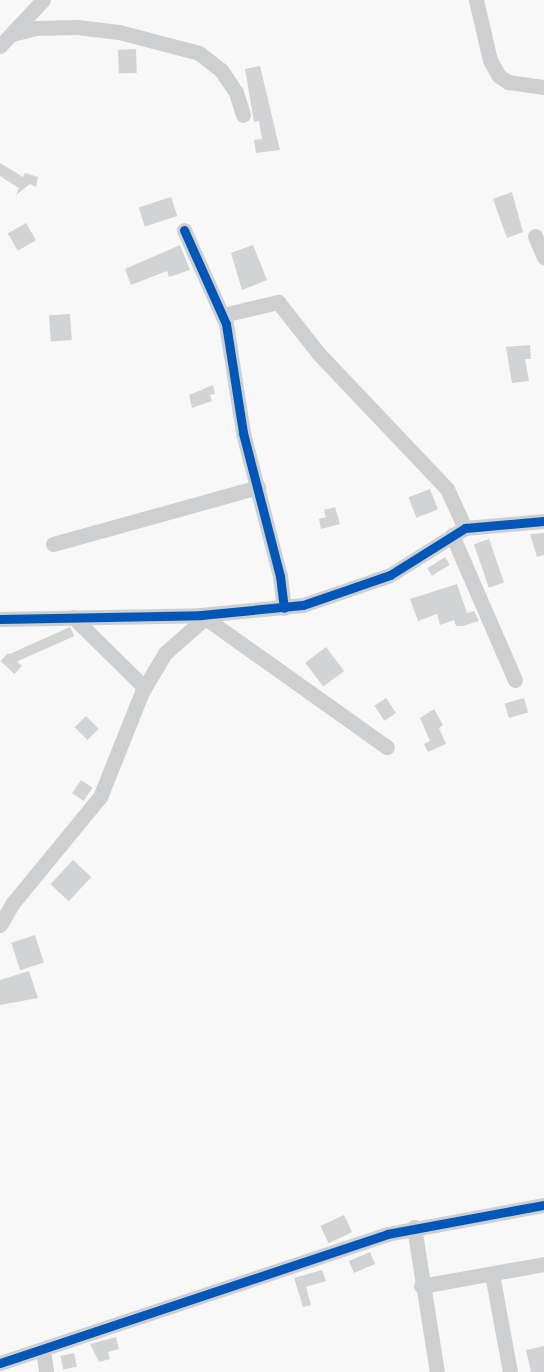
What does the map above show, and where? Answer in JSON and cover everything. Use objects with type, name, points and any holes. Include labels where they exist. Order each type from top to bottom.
[{"type":"street","points":[[0,46],[43,0]]},
{"type":"street","points":[[476,0],[490,60],[499,76],[508,82],[544,87]]},
{"type":"street","points":[[12,34],[36,28],[77,27],[119,32],[199,53],[221,69],[236,92],[243,115]]},
{"type":"street","points":[[184,230],[223,315],[243,433],[280,576],[284,608]]},
{"type":"street","points":[[535,236],[544,257]]},
{"type":"street","points":[[223,315],[278,302],[319,354],[447,489],[459,532],[515,680]]},
{"type":"street","points":[[53,544],[258,488]]},
{"type":"street","points":[[0,619],[203,617],[284,608],[339,595],[390,575],[459,532],[544,521]]},
{"type":"street","points":[[73,617],[144,687]]},
{"type":"street","points":[[0,925],[12,904],[100,797],[144,687],[165,653],[203,617]]},
{"type":"street","points":[[203,617],[387,747]]},
{"type":"street","points":[[0,1363],[414,1227],[544,1205]]},
{"type":"street","points":[[414,1227],[421,1286],[437,1372]]},
{"type":"street","points":[[421,1286],[544,1264]]},
{"type":"street","points":[[492,1274],[510,1372]]},
{"type":"street","points":[[43,1350],[46,1372]]},
{"type":"building","points":[[136,49],[137,73],[119,74],[118,50]]},
{"type":"building","points":[[260,66],[280,150],[256,153],[254,140],[262,139],[259,121],[254,122],[245,69]]},
{"type":"building","points":[[0,163],[23,177],[25,173],[38,177],[36,187],[30,184],[16,195],[19,188],[0,176]]},
{"type":"building","points":[[512,192],[523,232],[507,238],[493,199]]},
{"type":"building","points":[[171,197],[177,216],[145,227],[139,208]]},
{"type":"building","points":[[26,223],[36,240],[18,251],[8,234]]},
{"type":"building","points":[[180,245],[190,270],[169,277],[167,271],[131,285],[125,269]]},
{"type":"building","points":[[253,245],[267,280],[242,290],[231,253]]},
{"type":"building","points":[[70,314],[72,340],[51,341],[49,315]]},
{"type":"building","points":[[530,345],[531,359],[525,359],[529,381],[512,383],[506,347]]},
{"type":"building","points":[[213,385],[215,394],[210,395],[212,401],[192,408],[189,395]]},
{"type":"building","points":[[430,489],[438,510],[416,518],[409,497]]},
{"type":"building","points":[[335,507],[340,524],[321,529],[319,519],[326,517],[324,510]]},
{"type":"building","points":[[544,533],[544,555],[537,557],[530,534]]},
{"type":"building","points":[[489,539],[504,582],[489,588],[474,544]]},
{"type":"building","points":[[445,557],[450,565],[432,576],[427,568]]},
{"type":"building","points":[[457,584],[467,613],[474,611],[479,621],[456,626],[454,620],[440,625],[437,614],[418,621],[410,599]]},
{"type":"building","points":[[70,627],[74,636],[10,665],[6,655]]},
{"type":"building","points":[[326,647],[344,671],[323,687],[305,663]]},
{"type":"building","points":[[8,653],[22,666],[14,674],[0,661]]},
{"type":"building","points":[[386,698],[396,713],[384,721],[374,706]]},
{"type":"building","points":[[524,698],[528,712],[509,718],[505,704]]},
{"type":"building","points":[[434,709],[443,725],[439,728],[446,744],[428,752],[424,744],[430,741],[420,718]]},
{"type":"building","points":[[86,716],[99,729],[87,740],[75,727]]},
{"type":"building","points":[[81,780],[93,788],[84,801],[72,793]]},
{"type":"building","points":[[73,860],[91,877],[69,901],[50,884]]},
{"type":"building","points":[[35,935],[44,963],[20,970],[11,943]]},
{"type":"building","points":[[29,971],[38,998],[0,1005],[0,980]]},
{"type":"building","points":[[344,1215],[352,1232],[328,1243],[320,1226]]},
{"type":"building","points":[[370,1252],[375,1264],[354,1273],[349,1261]]},
{"type":"building","points":[[322,1270],[326,1281],[306,1287],[311,1305],[303,1307],[294,1278]]},
{"type":"building","points":[[116,1337],[119,1349],[108,1352],[110,1359],[99,1362],[90,1344]]},
{"type":"building","points":[[544,1346],[544,1372],[531,1372],[526,1350]]},
{"type":"building","points":[[74,1353],[77,1367],[63,1370],[60,1356]]},
{"type":"cycle path","points":[[184,230],[226,324],[243,433],[280,576],[284,608]]},
{"type":"cycle path","points":[[0,619],[201,615],[303,605],[390,575],[465,528],[544,521]]},
{"type":"cycle path","points":[[0,1363],[387,1234],[544,1205]]}]
